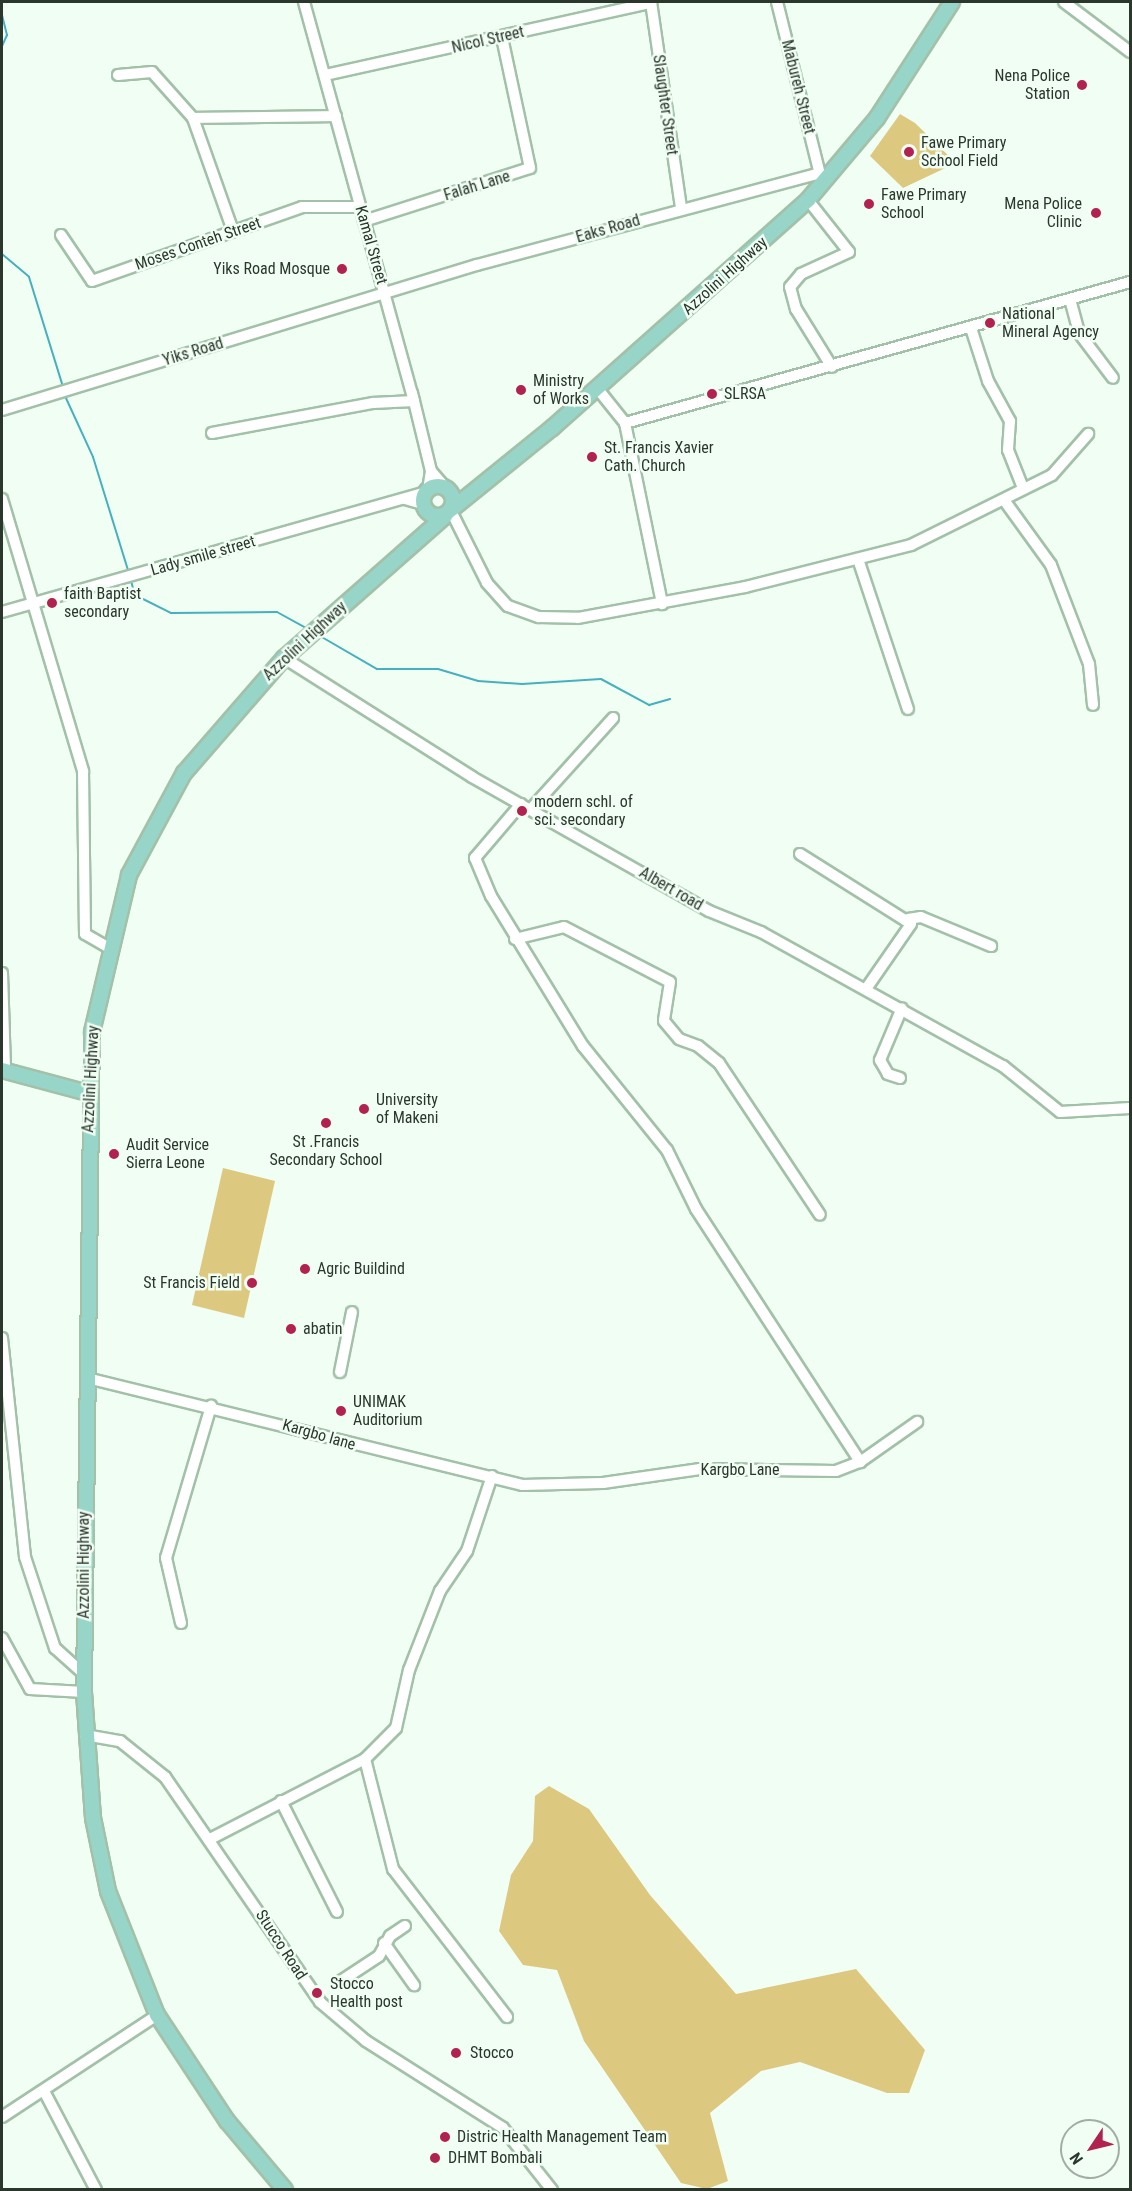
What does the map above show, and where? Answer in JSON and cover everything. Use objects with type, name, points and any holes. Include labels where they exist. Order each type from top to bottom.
[{"type":"main road","name":"Azzolini Highway","points":[[285,2190],[226,2121],[157,2015],[108,1891],[93,1818],[85,1735],[84,1692],[88,1093],[92,1032],[109,948],[129,874],[166,800],[215,732],[284,658],[475,489],[597,388],[808,200],[821,179],[877,118],[952,2]]},
{"type":"main road","points":[[426,499],[448,490],[475,489]]},
{"type":"main road","points":[[448,490],[449,512]]},
{"type":"main road","points":[[426,499],[449,512]]},
{"type":"main road","points":[[423,534],[426,499]]},
{"type":"main road","points":[[3,1070],[88,1093]]},
{"type":"street","name":"Kamal Street","points":[[304,2],[414,401],[431,471],[426,499]]},
{"type":"street","name":"Nicol Street","points":[[325,75],[651,2]]},
{"type":"street","name":"Slaughter Street","points":[[651,2],[681,207]]},
{"type":"street","name":"Mabureh Street","points":[[777,2],[821,179]]},
{"type":"street","points":[[1064,2],[1131,52]]},
{"type":"street","name":"Falah Lane","points":[[364,221],[530,168],[502,37]]},
{"type":"street","points":[[118,75],[152,72],[193,118],[233,231]]},
{"type":"street","points":[[193,118],[336,116]]},
{"type":"street","name":"Eaks Road","points":[[385,294],[681,207],[821,179]]},
{"type":"street","points":[[808,200],[849,252],[801,274],[790,287],[796,309],[832,367]]},
{"type":"street","name":"Moses Conteh Street","points":[[61,235],[92,281],[302,207],[359,207]]},
{"type":"street","points":[[625,423],[1131,282]]},
{"type":"street","name":"Yiks Road","points":[[2,410],[385,294]]},
{"type":"street","points":[[1070,299],[1079,333],[1113,378]]},
{"type":"street","points":[[971,328],[988,381],[1010,421],[1008,450],[1023,488]]},
{"type":"street","points":[[597,388],[625,423],[662,604]]},
{"type":"street","points":[[212,434],[373,403],[414,401]]},
{"type":"street","points":[[449,512],[491,590],[514,610],[578,618],[662,604],[911,545],[1004,500],[1061,468],[1088,435]]},
{"type":"street","points":[[431,471],[448,490]]},
{"type":"street","points":[[2,499],[83,771],[85,934],[109,948]]},
{"type":"street","name":"Lady smile street","points":[[2,612],[405,499],[426,499]]},
{"type":"street","points":[[1004,500],[1051,565],[1089,664],[1093,705]]},
{"type":"street","points":[[858,559],[908,709]]},
{"type":"street","name":"Albert road","points":[[284,658],[340,698],[709,911],[866,988],[1003,1066],[1060,1112],[1131,1108]]},
{"type":"street","points":[[614,717],[475,858],[515,939],[612,1087],[667,1150],[696,1209],[860,1462]]},
{"type":"street","points":[[800,854],[908,919],[921,917],[991,946]]},
{"type":"street","points":[[866,988],[910,929],[908,919]]},
{"type":"street","points":[[515,939],[564,927],[670,982],[664,1021],[679,1039],[698,1046],[719,1063],[820,1215]]},
{"type":"street","points":[[2,973],[3,1070]]},
{"type":"street","points":[[900,1078],[888,1074],[880,1060],[903,1008]]},
{"type":"street","points":[[340,1372],[352,1312]]},
{"type":"street","points":[[2,1338],[25,1557],[55,1648],[84,1674]]},
{"type":"street","name":"Kargbo lane","points":[[87,1378],[211,1406],[522,1485],[550,1482]]},
{"type":"street","points":[[181,1623],[166,1558],[211,1406]]},
{"type":"street","name":"Kargbo Lane","points":[[550,1482],[603,1483],[700,1469],[826,1472],[860,1462],[916,1422]]},
{"type":"street","points":[[212,1838],[365,1759],[396,1728],[409,1670],[440,1591],[467,1551],[492,1476]]},
{"type":"street","points":[[2,1638],[30,1689],[84,1692]]},
{"type":"street","name":"Stucco Road","points":[[85,1735],[106,1735],[150,1760],[212,1838],[320,2002],[366,2041],[503,2128],[552,2190]]},
{"type":"street","points":[[365,1759],[393,1869],[507,2017]]},
{"type":"street","points":[[281,1801],[337,1912]]},
{"type":"street","points":[[341,1981],[379,1956],[384,1943],[405,1926]]},
{"type":"street","points":[[384,1943],[414,1986]]},
{"type":"street","points":[[2,2117],[157,2015]]},
{"type":"street","points":[[44,2091],[96,2190]]},
{"type":"shaded area","name":"Fawe Primary School Field","points":[[900,114],[915,123],[956,163],[903,188],[870,156]]},
{"type":"shaded area","points":[[223,1168],[275,1181],[244,1318],[192,1305]]},
{"type":"shaded area","points":[[549,1786],[589,1809],[650,1895],[736,1994],[856,1969],[925,2050],[909,2093],[887,2093],[800,2062],[761,2071],[710,2113],[728,2181],[707,2189],[681,2183],[584,2041],[557,1970],[523,1965],[499,1931],[511,1875],[533,1841],[535,1796]]},
{"type":"waterway","points":[[2,15],[7,35],[2,46]]},
{"type":"waterway","points":[[2,254],[29,277],[63,387]]},
{"type":"waterway","points":[[65,396],[93,457],[128,570]]},
{"type":"waterway","points":[[131,581],[135,595],[171,613],[277,612],[306,628]]},
{"type":"waterway","points":[[320,636],[377,669],[438,669],[478,681],[522,684],[601,679],[649,705],[670,699]]},
{"type":"place","name":"Nena Police Station","points":[[1082,85]]},
{"type":"place","name":"Fawe Primary School Field","points":[[909,152]]},
{"type":"place","name":"Fawe Primary School","points":[[869,204]]},
{"type":"place","name":"Mena Police Clinic","points":[[1096,213]]},
{"type":"place","name":"Yiks Road Mosque","points":[[342,269]]},
{"type":"place","name":"National Mineral Agency","points":[[990,323]]},
{"type":"place","name":"Ministry of Works","points":[[521,390]]},
{"type":"place","name":"SLRSA","points":[[712,394]]},
{"type":"place","name":"St. Francis Xavier Cath. Church","points":[[592,457]]},
{"type":"place","name":"faith Baptist secondary","points":[[52,603]]},
{"type":"place","name":"modern schl. of sci. secondary","points":[[522,811]]},
{"type":"place","name":"University of Makeni","points":[[364,1109]]},
{"type":"place","name":"St .Francis Secondary School","points":[[326,1123]]},
{"type":"place","name":"Audit Service Sierra Leone","points":[[114,1154]]},
{"type":"place","name":"Agric Buildind","points":[[305,1269]]},
{"type":"place","name":"St Francis Field","points":[[252,1283]]},
{"type":"place","name":"abatin","points":[[291,1329]]},
{"type":"place","name":"UNIMAK Auditorium","points":[[341,1411]]},
{"type":"place","name":"Stocco Health post","points":[[317,1993]]},
{"type":"place","name":"Stocco","points":[[456,2053]]},
{"type":"place","name":"Distric Health Management Team","points":[[445,2137]]},
{"type":"place","name":"DHMT Bombali","points":[[435,2158]]}]
